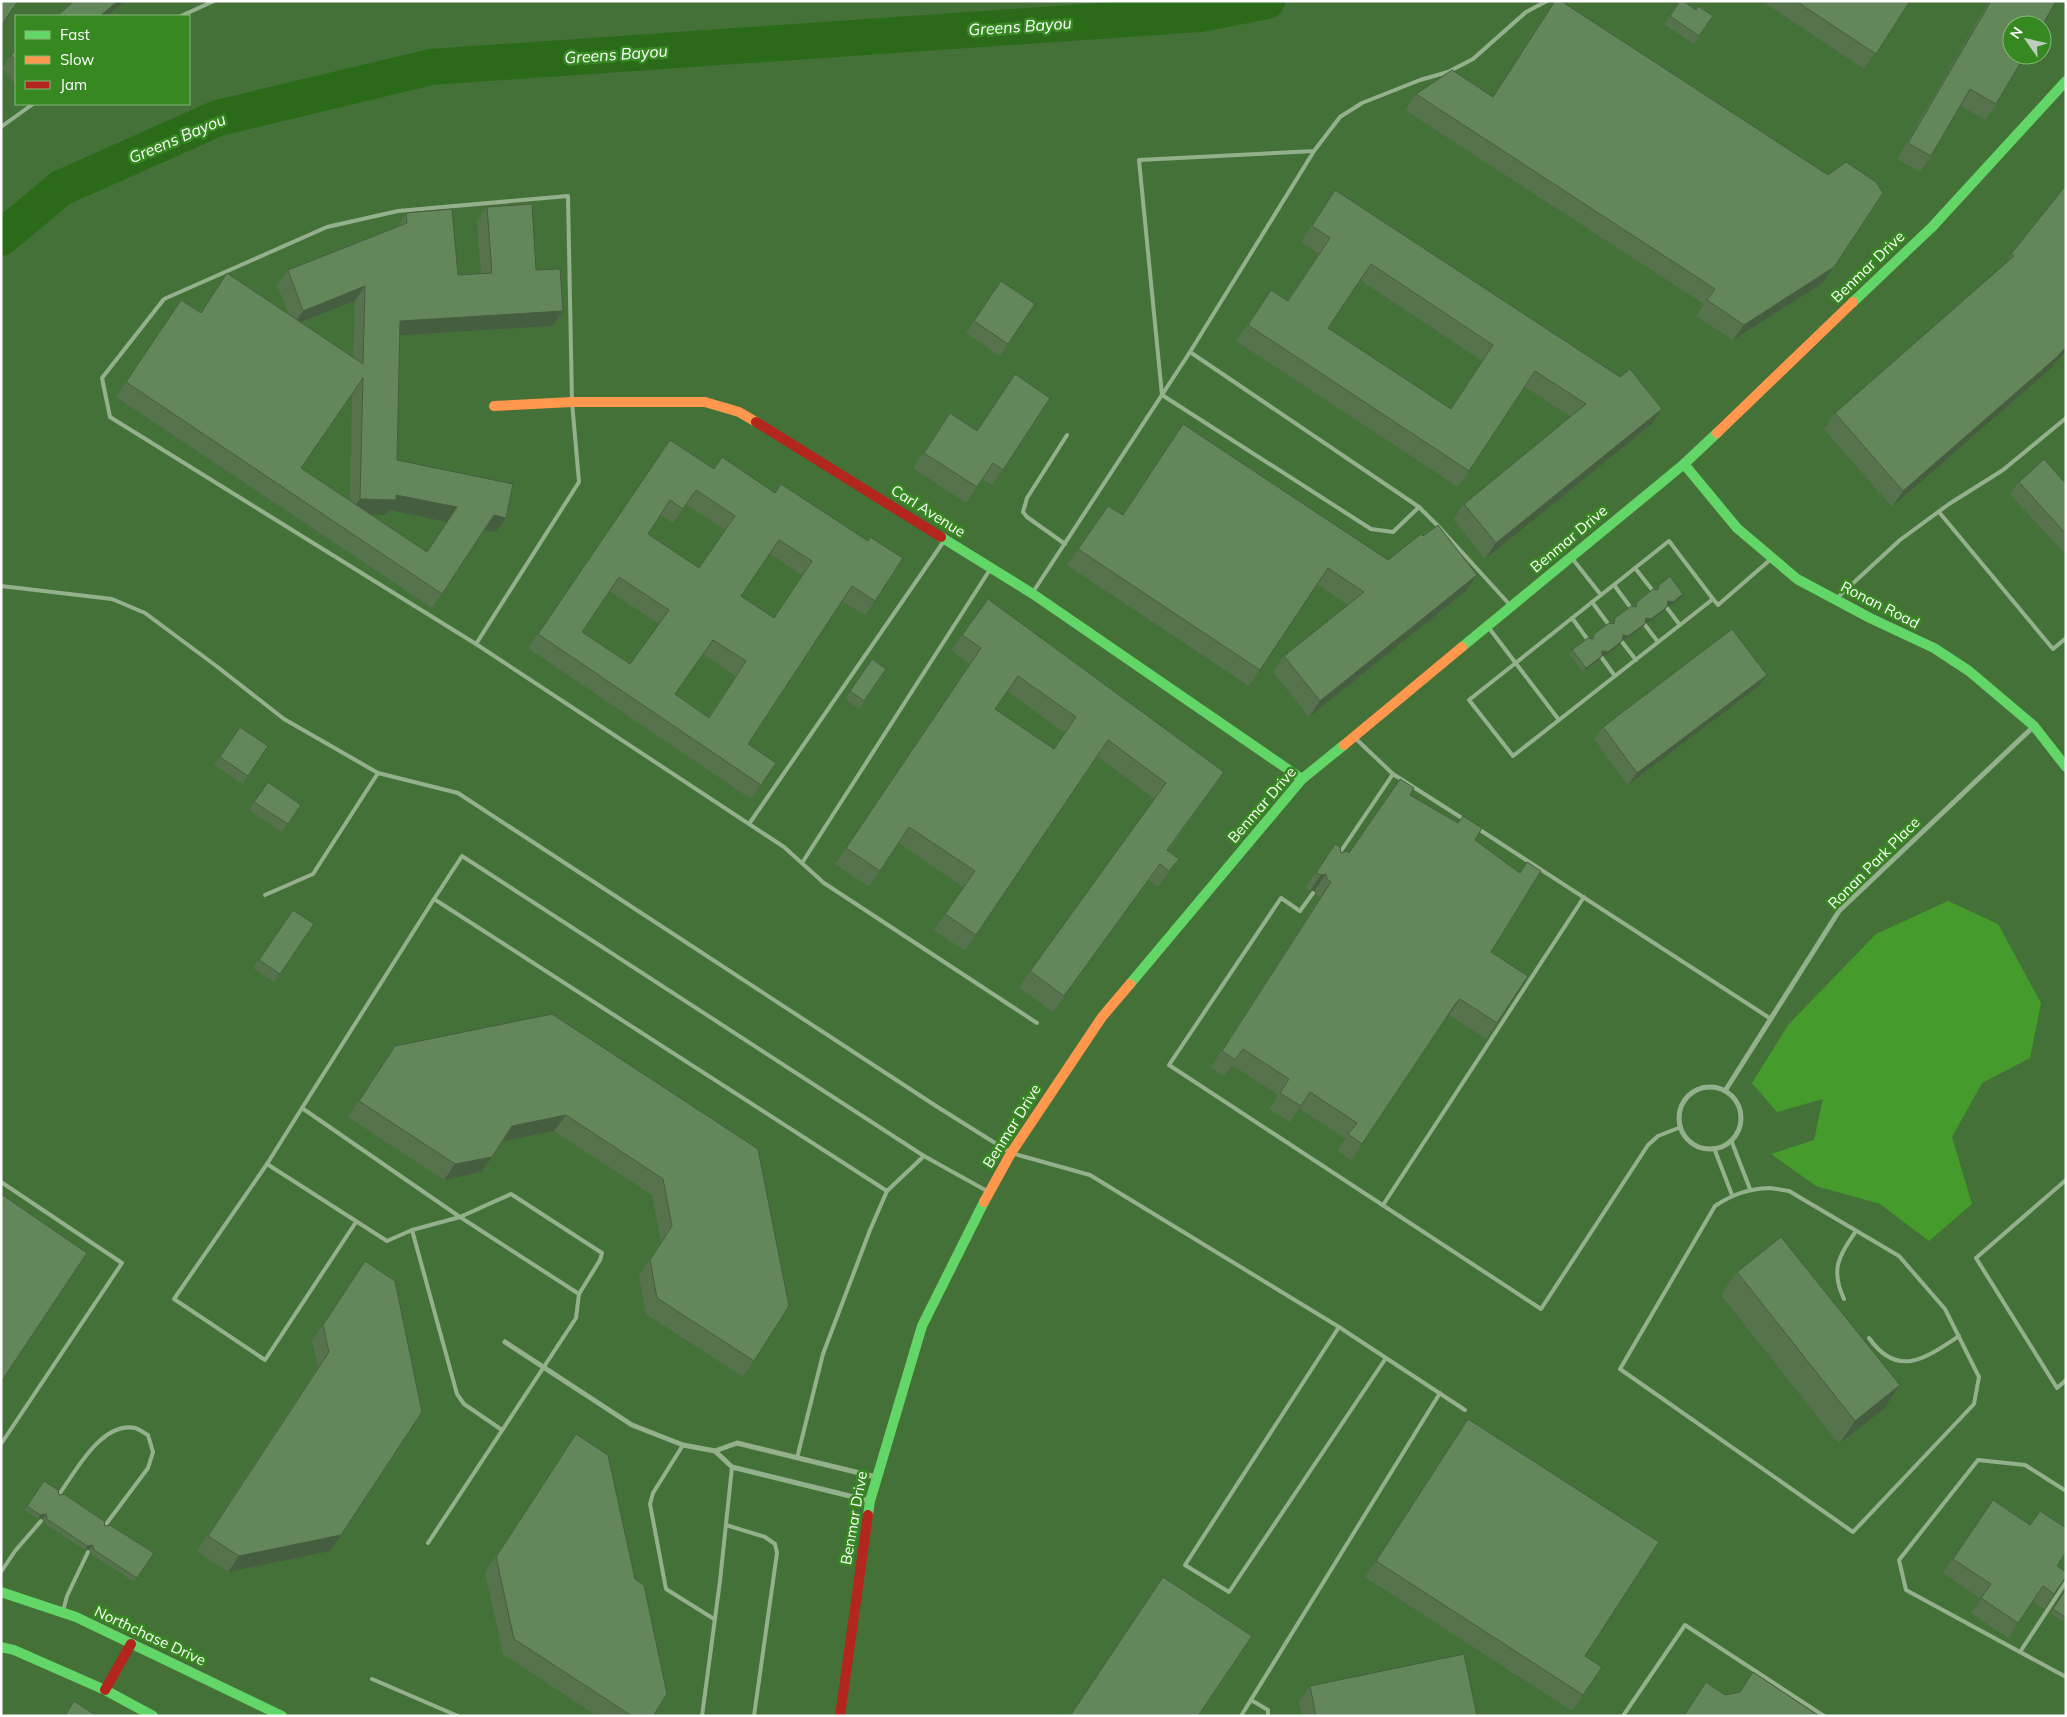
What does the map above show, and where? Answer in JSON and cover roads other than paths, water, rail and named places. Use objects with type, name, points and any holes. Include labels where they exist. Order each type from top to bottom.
[{"type":"street","name":"Benmar Drive","points":[[840,1716],[870,1501],[922,1326],[988,1193],[1011,1153],[1102,1017],[1302,779],[1684,464],[1933,226],[2066,80]]},
{"type":"street","name":"Carl Avenue","points":[[494,406],[572,402],[705,402],[739,412],[1032,594],[1302,779]]},
{"type":"street","name":"Ronan Road","points":[[1684,464],[1737,528],[1797,579],[1870,618],[1934,648],[1969,671],[2034,726],[2066,767]]},
{"type":"street","name":"Ronan Park Place","points":[[1725,1091],[1839,912],[2034,726]]},
{"type":"street","points":[[1707,1087],[1725,1091],[1738,1105],[1741,1114],[1740,1124],[1731,1140],[1714,1148],[1704,1148],[1695,1145],[1688,1139],[1681,1127],[1680,1112],[1683,1103],[1689,1095],[1707,1087]]},
{"type":"street","points":[[505,1342],[632,1425],[683,1445],[715,1451],[737,1443],[876,1477]]},
{"type":"street","points":[[715,1451],[732,1467],[870,1501]]},
{"type":"street","name":"Northchase Drive","points":[[1,1592],[62,1613],[282,1716]]},
{"type":"street","points":[[106,1690],[131,1644]]},
{"type":"street","points":[[1,1647],[14,1650],[106,1690],[153,1716]]},
{"type":"lane","points":[[183,15],[214,1]]},
{"type":"lane","points":[[1032,594],[1190,352],[1314,151],[1340,117],[1362,103],[1420,80],[1448,72],[1473,59],[1526,12],[1546,1]]},
{"type":"lane","points":[[1,127],[31,105]]},
{"type":"lane","points":[[1162,395],[1139,160],[1314,151]]},
{"type":"lane","points":[[476,644],[579,482],[572,402],[568,196],[398,210],[327,227],[164,299],[102,378],[110,417],[476,644],[784,847],[824,883],[1036,1023]]},
{"type":"lane","points":[[1190,352],[1419,507],[1440,527],[1511,606]]},
{"type":"lane","points":[[1162,395],[1371,529],[1393,532],[1419,507]]},
{"type":"lane","points":[[1835,599],[1896,543],[2003,470],[2066,418]]},
{"type":"lane","points":[[1065,544],[1027,517],[1023,512],[1027,498],[1067,435]]},
{"type":"lane","points":[[1939,512],[2053,648],[2066,638]]},
{"type":"lane","points":[[749,824],[945,539]]},
{"type":"lane","points":[[1713,598],[1513,756],[1469,700],[1669,541],[1713,598],[1718,605],[1773,558]]},
{"type":"lane","points":[[1571,557],[1601,595]]},
{"type":"lane","points":[[802,863],[991,568]]},
{"type":"lane","points":[[1635,568],[1653,591]]},
{"type":"lane","points":[[1614,585],[1631,608]]},
{"type":"lane","points":[[1,586],[112,599],[145,613],[284,719],[378,773],[458,793],[936,1106],[1011,1153],[1090,1175],[1339,1327],[1465,1410]]},
{"type":"lane","points":[[1592,602],[1609,625]]},
{"type":"lane","points":[[1667,608],[1680,625]]},
{"type":"lane","points":[[1572,618],[1588,640]]},
{"type":"lane","points":[[1645,625],[1658,642]]},
{"type":"lane","points":[[1488,626],[1559,720]]},
{"type":"lane","points":[[1622,642],[1636,660]]},
{"type":"lane","points":[[1602,658],[1615,676]]},
{"type":"lane","points":[[1354,737],[1393,774],[1771,1019]]},
{"type":"lane","points":[[265,895],[313,874],[378,773]]},
{"type":"lane","points":[[1337,856],[1393,774]]},
{"type":"lane","points":[[356,1222],[265,1360],[174,1299],[267,1164],[462,856],[924,1156],[988,1193]]},
{"type":"lane","points":[[1313,893],[1300,911],[1280,898],[1169,1065],[1541,1309],[1648,1145],[1658,1136],[1681,1127]]},
{"type":"lane","points":[[1383,1205],[1584,897]]},
{"type":"lane","points":[[434,899],[887,1191]]},
{"type":"lane","points":[[302,1108],[460,1217],[579,1294]]},
{"type":"lane","points":[[1731,1140],[1750,1189]]},
{"type":"lane","points":[[1714,1148],[1732,1196]]},
{"type":"lane","points":[[797,1458],[823,1354],[870,1230],[887,1191],[924,1156]]},
{"type":"lane","points":[[267,1164],[387,1241],[412,1230],[460,1217],[511,1194],[602,1253],[600,1260],[579,1294],[576,1318],[428,1543]]},
{"type":"lane","points":[[2066,1180],[1976,1258],[2057,1388],[2066,1380]]},
{"type":"lane","points":[[1,1182],[122,1263],[1,1444]]},
{"type":"lane","points":[[1770,1188],[1789,1191],[1899,1256],[1945,1309],[1979,1377],[1974,1404],[1853,1532],[1620,1369],[1715,1206],[1732,1196],[1750,1189],[1770,1188]]},
{"type":"lane","points":[[412,1230],[456,1394],[464,1404],[502,1430]]},
{"type":"lane","points":[[1844,1299],[1837,1282],[1836,1272],[1841,1255],[1856,1231]]},
{"type":"lane","points":[[1339,1327],[1185,1564],[1229,1592],[1386,1358]]},
{"type":"lane","points":[[1869,1338],[1877,1350],[1885,1356],[1903,1361],[1922,1358],[1959,1336]]},
{"type":"lane","points":[[1241,1716],[1440,1393]]},
{"type":"lane","points":[[58,1496],[102,1438],[125,1427],[136,1428],[148,1435],[153,1452],[148,1468],[104,1527]]},
{"type":"lane","points":[[683,1445],[653,1492],[650,1504],[666,1589],[714,1619]]},
{"type":"lane","points":[[2065,1676],[1906,1590],[1900,1560],[1978,1460],[2026,1465],[2066,1491]]},
{"type":"lane","points":[[702,1716],[732,1467]]},
{"type":"lane","points":[[1,1572],[40,1521]]},
{"type":"lane","points":[[726,1525],[765,1537],[775,1544],[777,1553],[754,1716]]},
{"type":"lane","points":[[62,1613],[67,1596],[88,1552]]},
{"type":"lane","points":[[2020,1652],[2066,1582]]},
{"type":"lane","points":[[1623,1716],[1685,1625],[1824,1716]]},
{"type":"lane","points":[[372,1678],[458,1716]]},
{"type":"lane","points":[[1251,1700],[1268,1710],[1268,1716]]},
{"type":"waterway","name":"Greens Bayou","points":[[1,238],[61,188],[218,118],[431,67],[1200,14],[1267,1]]}]
